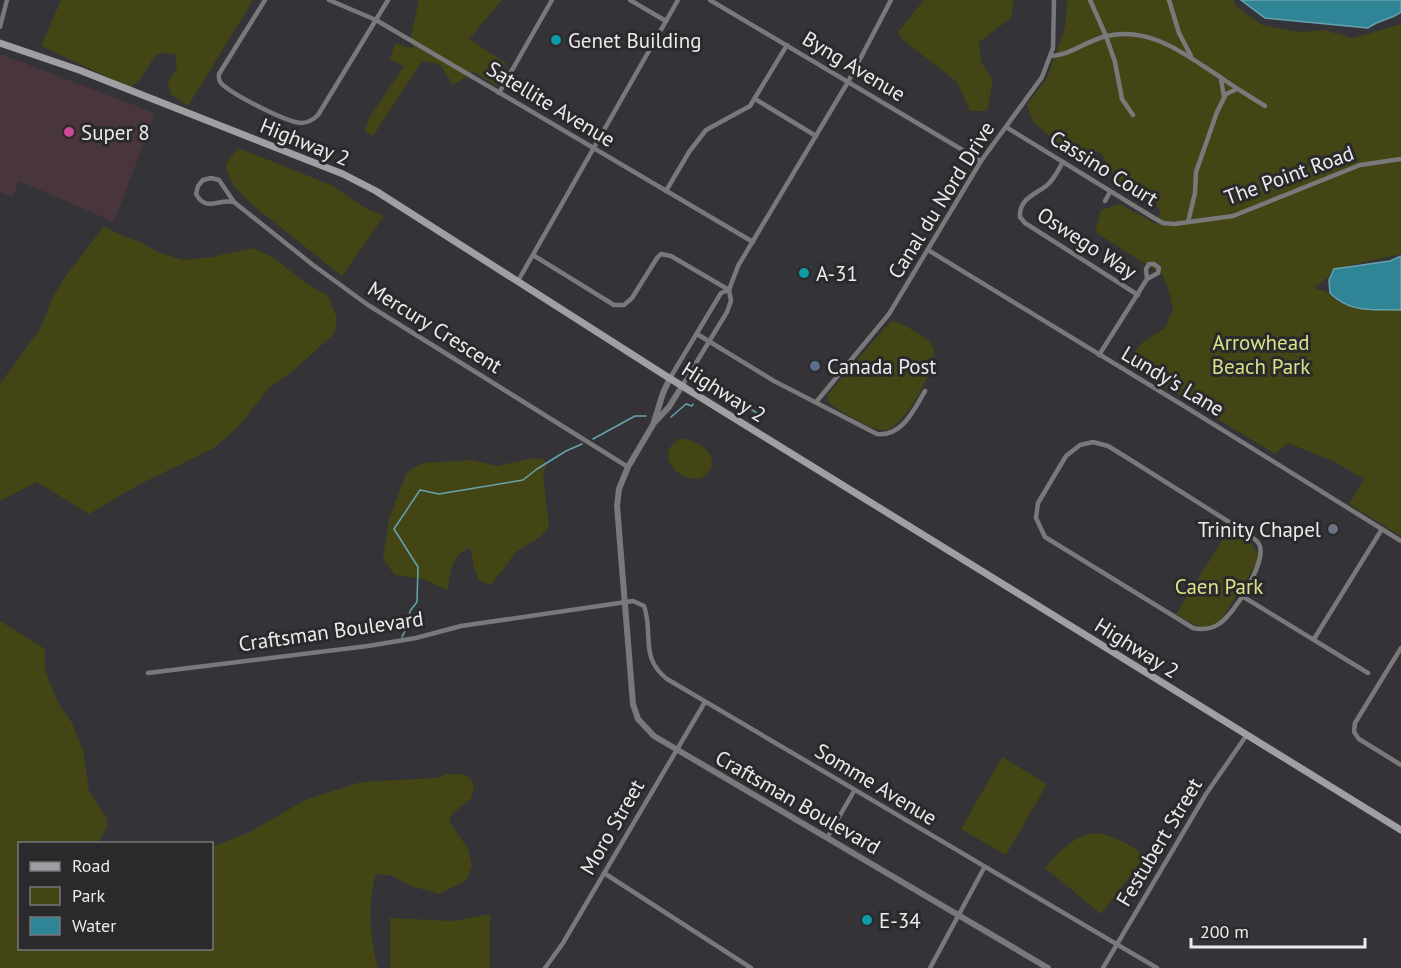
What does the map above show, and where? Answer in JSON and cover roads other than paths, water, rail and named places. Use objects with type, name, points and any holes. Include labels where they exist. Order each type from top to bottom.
[{"type":"main road","name":"Highway 2","points":[[0,43],[79,70],[343,174],[376,192],[682,386],[1401,830]]},
{"type":"street","points":[[0,27],[7,0]]},
{"type":"street","points":[[265,0],[219,75],[219,79],[222,84],[253,103],[286,120],[299,123],[311,121],[318,115],[388,0]]},
{"type":"street","name":"Satellite Avenue","points":[[329,0],[376,20],[753,242]]},
{"type":"street","points":[[499,93],[552,0]]},
{"type":"street","points":[[630,0],[666,21]]},
{"type":"street","points":[[518,281],[678,0]]},
{"type":"street","name":"Byng Avenue","points":[[710,0],[981,161]]},
{"type":"street","points":[[682,386],[727,312],[731,301],[729,290],[738,266],[848,82],[891,0]]},
{"type":"street","name":"Canal du Nord Drive","points":[[817,401],[882,323],[981,161],[1037,86],[1051,56],[1054,0]]},
{"type":"street","points":[[1090,0],[1115,62],[1122,99],[1133,115]]},
{"type":"street","points":[[1169,0],[1179,33],[1193,58]]},
{"type":"street","points":[[1167,43],[1177,38],[1179,33]]},
{"type":"street","points":[[1051,56],[1070,52],[1106,36],[1135,34],[1167,43],[1266,106]]},
{"type":"street","points":[[666,191],[689,152],[706,130],[747,109],[787,45]]},
{"type":"street","points":[[1221,78],[1224,97]]},
{"type":"street","points":[[1188,222],[1195,194],[1196,172],[1224,97],[1230,91],[1238,89]]},
{"type":"street","points":[[755,99],[816,135]]},
{"type":"street","name":"Cassino Court","points":[[1006,127],[1163,223],[1188,222]]},
{"type":"street","name":"The Point Road","points":[[1188,222],[1233,216],[1360,165],[1401,159]]},
{"type":"street","name":"Oswego Way","points":[[1064,162],[1047,186],[1028,197],[1020,210],[1020,218],[1138,295]]},
{"type":"street","name":"Mercury Crescent","points":[[234,202],[226,201],[208,205],[200,201],[196,194],[198,186],[203,180],[211,178],[219,180],[234,202],[313,265],[368,305],[628,467]]},
{"type":"street","points":[[1105,201],[1110,192]]},
{"type":"street","name":"Lundy's Lane","points":[[928,250],[1401,541]]},
{"type":"street","points":[[533,255],[614,305],[624,305],[632,298],[657,258],[662,254],[671,256],[729,290]]},
{"type":"street","points":[[1099,355],[1147,279]]},
{"type":"street","points":[[670,378],[722,293],[729,290]]},
{"type":"street","points":[[697,334],[774,381],[882,435],[900,428],[925,392]]},
{"type":"street","name":"Craftsman Boulevard","points":[[654,423],[658,405],[670,378]]},
{"type":"street","name":"Craftsman Boulevard","points":[[682,386],[669,407],[654,423],[628,467],[619,489],[617,506],[635,712],[648,731],[676,749],[1048,968]]},
{"type":"street","points":[[1093,442],[1108,446],[1248,534],[1259,544],[1260,555],[1258,565],[1242,596],[1220,623],[1203,630],[1192,628],[1045,537],[1036,518],[1038,503],[1066,456],[1080,445],[1093,442]]},
{"type":"street","points":[[1314,639],[1382,529]]},
{"type":"street","points":[[1242,596],[1368,673]]},
{"type":"street","name":"Craftsman Boulevard","points":[[148,673],[368,646],[416,638],[461,626],[624,601]]},
{"type":"street","name":"Somme Avenue","points":[[624,601],[633,601],[644,606],[648,651],[651,661],[660,674],[984,868],[1157,968]]},
{"type":"street","points":[[1401,648],[1355,723],[1354,732],[1359,739],[1401,765]]},
{"type":"street","name":"Moro Street","points":[[545,968],[564,941],[705,702]]},
{"type":"street","name":"Festubert Street","points":[[1103,968],[1202,800],[1246,736]]},
{"type":"street","points":[[827,838],[854,791]]},
{"type":"street","points":[[930,968],[984,868]]},
{"type":"street","points":[[604,873],[751,968]]},
{"type":"water","points":[[1241,0],[1401,0],[1401,12],[1368,28],[1265,18]]},
{"type":"water","points":[[1401,256],[1401,310],[1363,309],[1346,304],[1330,293],[1329,280],[1334,269],[1390,261]]},
{"type":"waterway","points":[[705,383],[757,413]]},
{"type":"waterway","points":[[671,417],[686,404],[692,406],[693,404]]},
{"type":"waterway","points":[[593,439],[635,416],[646,416]]},
{"type":"waterway","points":[[402,637],[408,625],[410,611],[417,602],[418,567],[394,529],[420,490],[439,494],[523,480],[566,451],[582,444]]},
{"type":"place","name":"Genet Building","points":[[556,40]]},
{"type":"place","name":"Super 8","points":[[69,132]]},
{"type":"place","name":"A-31","points":[[804,273]]},
{"type":"place","name":"Canada Post","points":[[815,366]]},
{"type":"place","name":"Trinity Chapel","points":[[1333,529]]},
{"type":"place","name":"E-34","points":[[867,920]]},
{"type":"park label","name":"Arrowhead Beach Park","points":[[1261,354]]},
{"type":"park label","name":"Caen Park","points":[[1219,586]]}]
